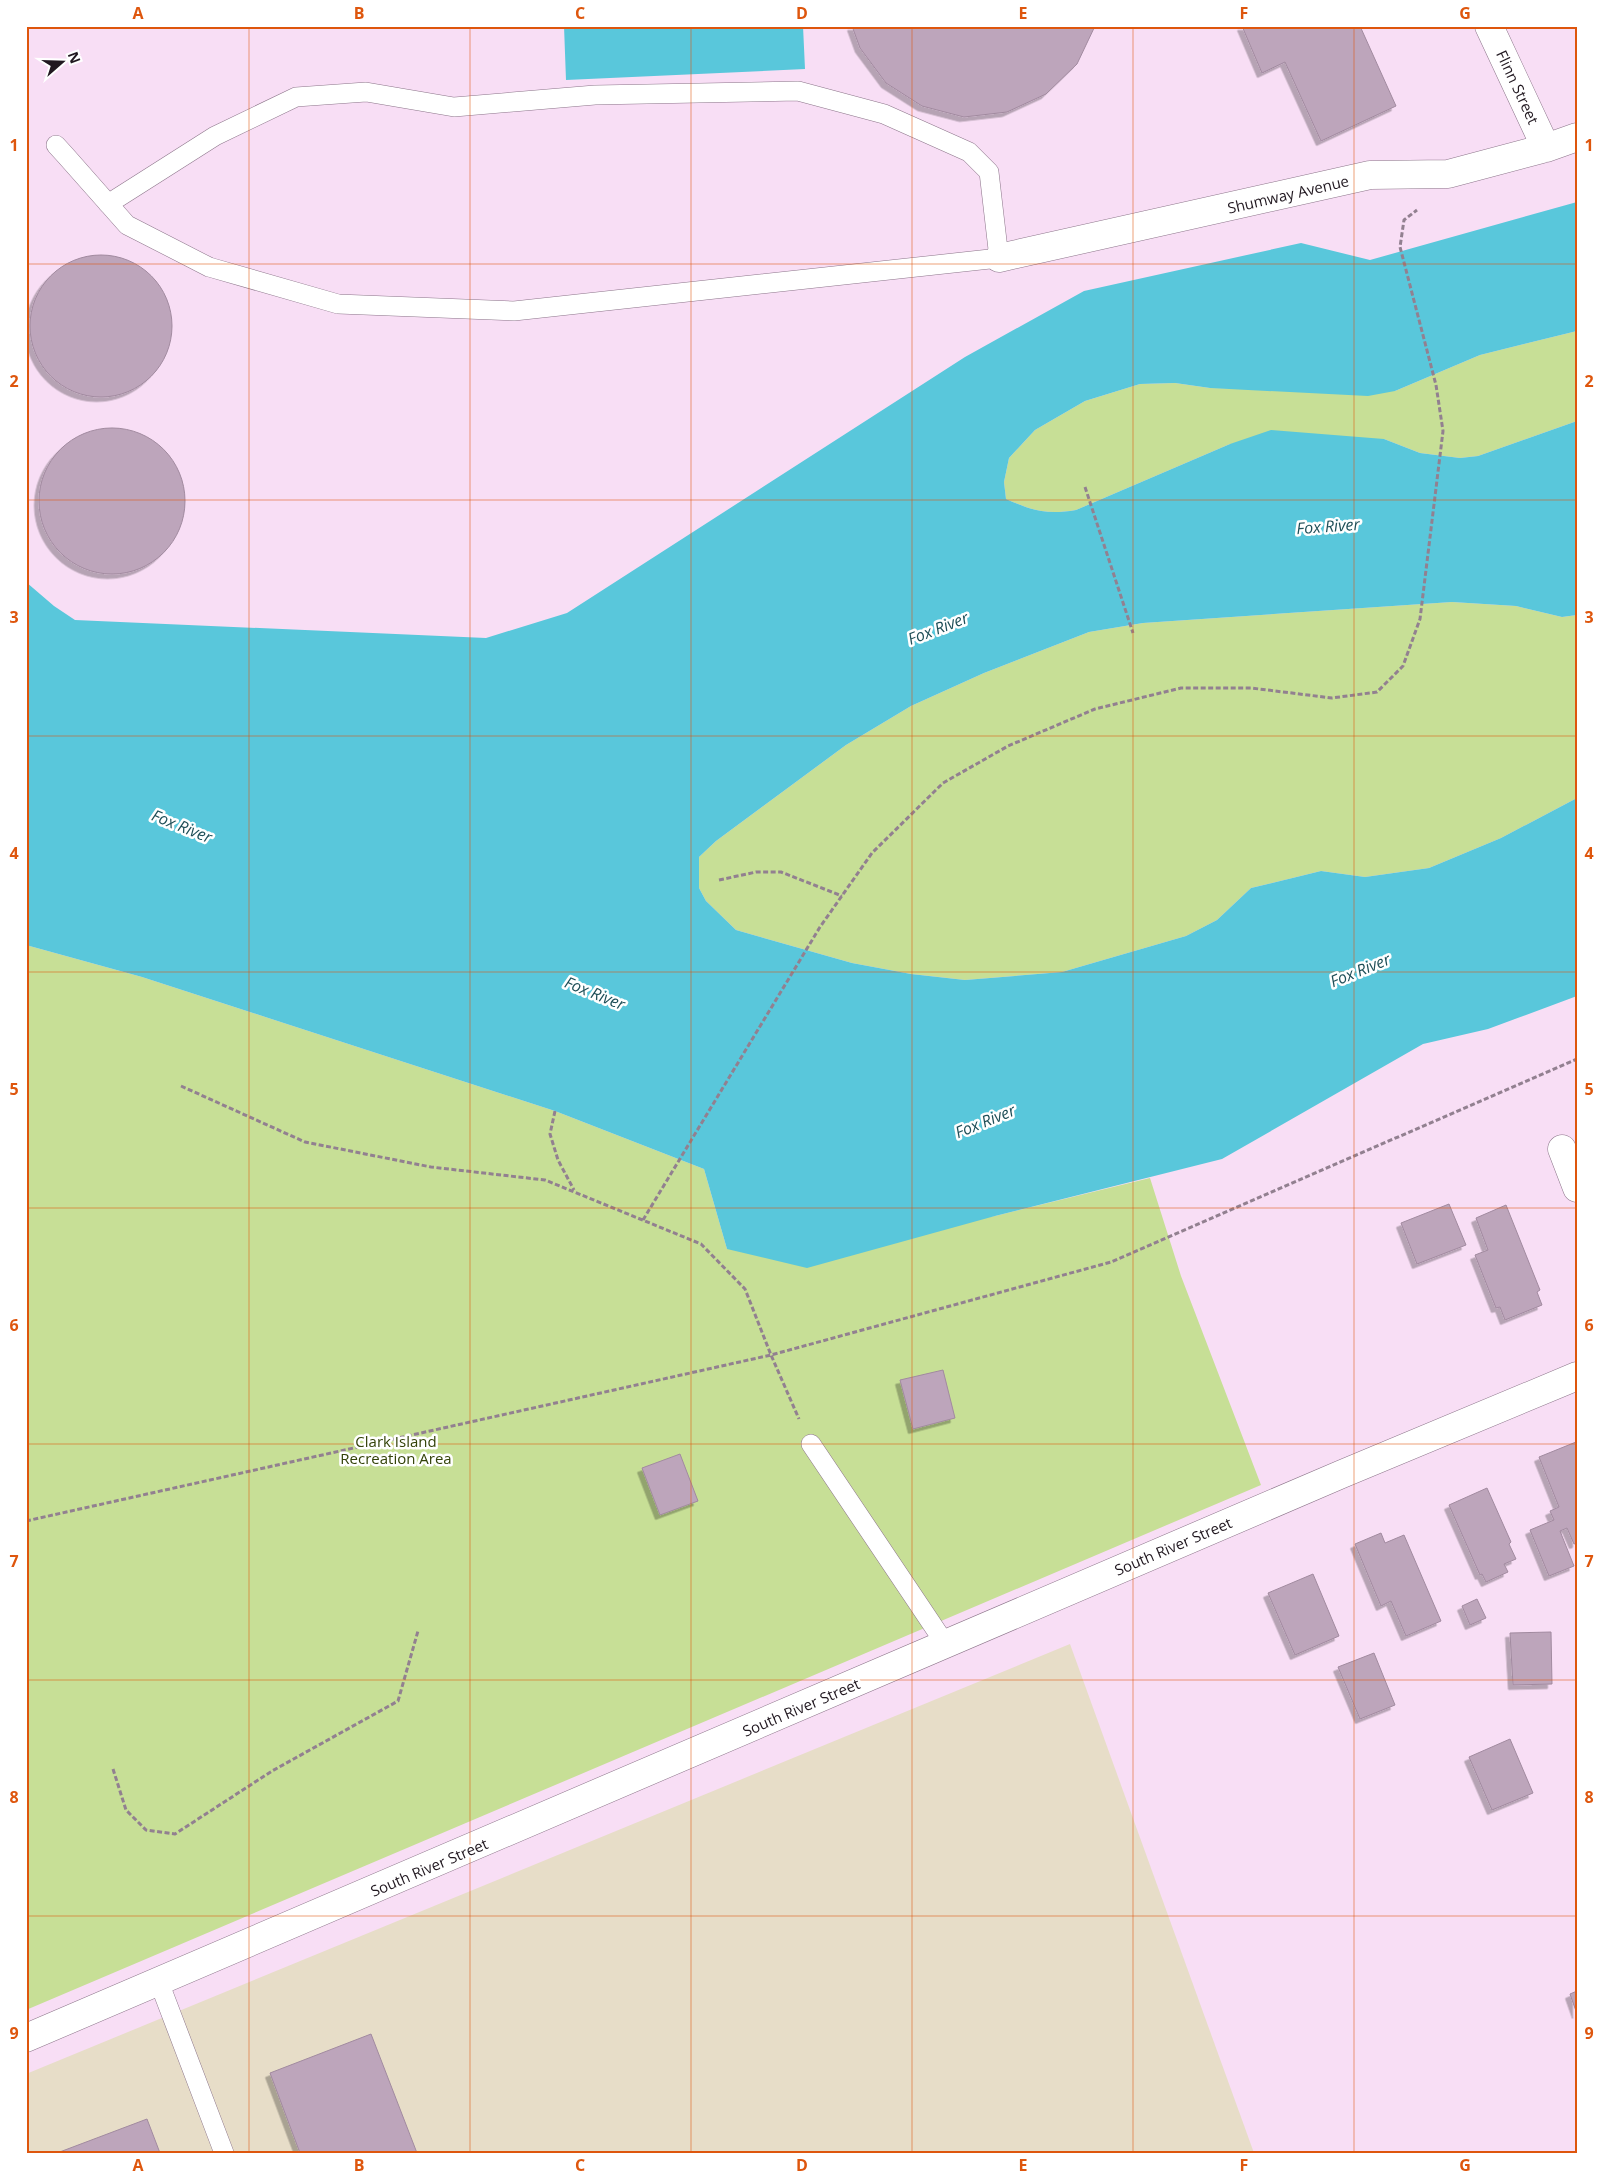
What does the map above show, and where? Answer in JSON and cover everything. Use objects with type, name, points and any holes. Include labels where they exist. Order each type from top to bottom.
[{"type":"main road","name":"Flinn Street","points":[[1489,26],[1546,148]]},
{"type":"main road","name":"Shumway Avenue","points":[[999,258],[1370,176],[1448,174],[1546,148],[1577,137]]},
{"type":"main road","points":[[1562,1149],[1577,1188]]},
{"type":"main road","name":"South River Street","points":[[26,2038],[1333,1478],[1577,1376]]},
{"type":"lane","points":[[56,145],[108,204],[127,224],[209,267],[338,304],[514,311],[999,258],[989,172],[969,152],[884,114],[798,91],[595,95],[454,107],[366,92],[296,97],[215,136],[108,204]]},
{"type":"lane","points":[[811,1444],[946,1645]]},
{"type":"lane","points":[[159,1982],[224,2153]]},
{"type":"path","points":[[643,1220],[820,927],[872,853],[943,783],[1008,746],[1095,709],[1180,688],[1251,688],[1332,698],[1377,692],[1403,666],[1420,619],[1443,444],[1440,404],[1436,385],[1400,247]]},
{"type":"path","points":[[1085,487],[1133,633]]},
{"type":"path","points":[[719,880],[756,872],[781,872],[842,896]]},
{"type":"path","points":[[26,1521],[771,1355],[1112,1262],[1577,1059]]},
{"type":"path","points":[[181,1086],[305,1142],[431,1167],[545,1180],[574,1190],[701,1244],[745,1289],[771,1355],[811,1444]]},
{"type":"path","points":[[555,1111],[550,1134],[558,1160],[574,1190]]},
{"type":"path","points":[[113,1770],[126,1810],[146,1830],[174,1834],[272,1771],[398,1701],[418,1631]]},
{"type":"shaded area","points":[[1070,1644],[1254,2153],[26,2153],[26,2074]]},
{"type":"green space","points":[[1577,331],[1577,421],[1478,456],[1460,458],[1420,453],[1384,439],[1230,444],[1076,510],[1040,511],[1006,499],[1004,482],[1009,458],[1035,430],[1085,401],[1140,384],[1175,383],[1210,388],[1395,391],[1480,355]]},
{"type":"green space","points":[[1452,602],[1516,606],[1562,617],[1577,615],[1577,798],[1501,838],[1429,868],[1365,877],[1321,871],[1251,888],[1217,920],[1186,936],[1062,972],[965,980],[911,974],[852,963],[736,930],[706,901],[699,888],[699,857],[716,841],[846,745],[911,706],[984,673],[1089,632],[1143,623]]},
{"type":"green space","name":"Clark Island Recreation Area","points":[[26,945],[142,977],[555,1111],[704,1169],[727,1249],[995,1216],[1150,1178],[1181,1276],[1261,1485],[26,2010]]},
{"type":"water","points":[[564,26],[803,26],[805,69],[566,80]]},
{"type":"water","name":"Fox River","points":[[1577,202],[1577,331],[1480,355],[1395,391],[1368,396],[1210,388],[1175,383],[1140,384],[1085,401],[1035,430],[1009,458],[1004,482],[1006,499],[1024,506],[1048,512],[1076,510],[1230,444],[1271,430],[1384,439],[1420,453],[1460,458],[1478,456],[1577,421],[1577,615],[1562,617],[1516,606],[1452,602],[1143,623],[1089,632],[984,673],[911,706],[846,745],[716,841],[699,857],[699,888],[706,901],[736,930],[852,963],[911,974],[965,980],[1062,972],[1186,936],[1217,920],[1251,888],[1321,871],[1365,877],[1429,868],[1501,838],[1577,798],[1577,996],[1488,1029],[1423,1044],[1222,1159],[995,1216],[807,1268],[727,1249],[704,1169],[555,1111],[142,977],[26,945],[26,582],[54,606],[75,620],[486,638],[567,613],[965,357],[1084,291],[1301,243],[1370,260]]},
{"type":"building","points":[[852,26],[1095,26],[1077,64],[1046,94],[1007,112],[964,117],[922,106],[886,83],[860,48]]},
{"type":"building","points":[[1242,26],[1360,26],[1396,106],[1321,141],[1285,62],[1262,73]]},
{"type":"building","points":[[101,255],[115,256],[128,260],[141,267],[151,276],[160,286],[167,299],[171,312],[171,340],[167,353],[160,366],[151,376],[141,385],[128,392],[115,396],[101,397],[87,396],[74,392],[61,385],[51,376],[42,366],[35,353],[31,340],[30,326],[31,312],[35,299],[42,286],[51,276],[61,267],[74,260],[87,256]]},
{"type":"building","points":[[112,428],[140,434],[163,450],[179,473],[185,501],[179,529],[163,552],[140,568],[112,574],[84,568],[61,552],[45,529],[39,501],[45,473],[61,450],[84,434]]},
{"type":"building","points":[[1449,1204],[1466,1245],[1417,1264],[1401,1223]]},
{"type":"building","points":[[1506,1205],[1540,1290],[1537,1292],[1542,1305],[1505,1320],[1500,1307],[1496,1308],[1475,1255],[1488,1250],[1476,1218]]},
{"type":"building","points":[[943,1370],[955,1418],[913,1429],[900,1380]]},
{"type":"building","points":[[1576,1442],[1577,1543],[1574,1544],[1567,1528],[1560,1531],[1574,1566],[1549,1576],[1530,1530],[1554,1520],[1550,1511],[1559,1507],[1539,1457]]},
{"type":"building","points":[[680,1454],[698,1501],[660,1515],[642,1468]]},
{"type":"building","points":[[1487,1488],[1511,1542],[1509,1544],[1516,1559],[1504,1564],[1508,1572],[1486,1582],[1482,1574],[1480,1575],[1449,1505]]},
{"type":"building","points":[[1381,1533],[1385,1543],[1404,1535],[1441,1621],[1406,1636],[1391,1601],[1381,1606],[1355,1544]]},
{"type":"building","points":[[1313,1574],[1339,1636],[1295,1655],[1268,1593]]},
{"type":"building","points":[[1477,1599],[1486,1618],[1470,1625],[1462,1606]]},
{"type":"building","points":[[1551,1632],[1552,1684],[1513,1685],[1510,1633]]},
{"type":"building","points":[[1374,1653],[1395,1705],[1360,1719],[1338,1667]]},
{"type":"building","points":[[1510,1739],[1533,1793],[1492,1810],[1469,1757]]},
{"type":"building","points":[[1577,1991],[1577,2014],[1570,1994]]},
{"type":"building","points":[[371,2034],[417,2153],[300,2153],[270,2073]]},
{"type":"building","points":[[147,2119],[160,2153],[57,2153]]}]
